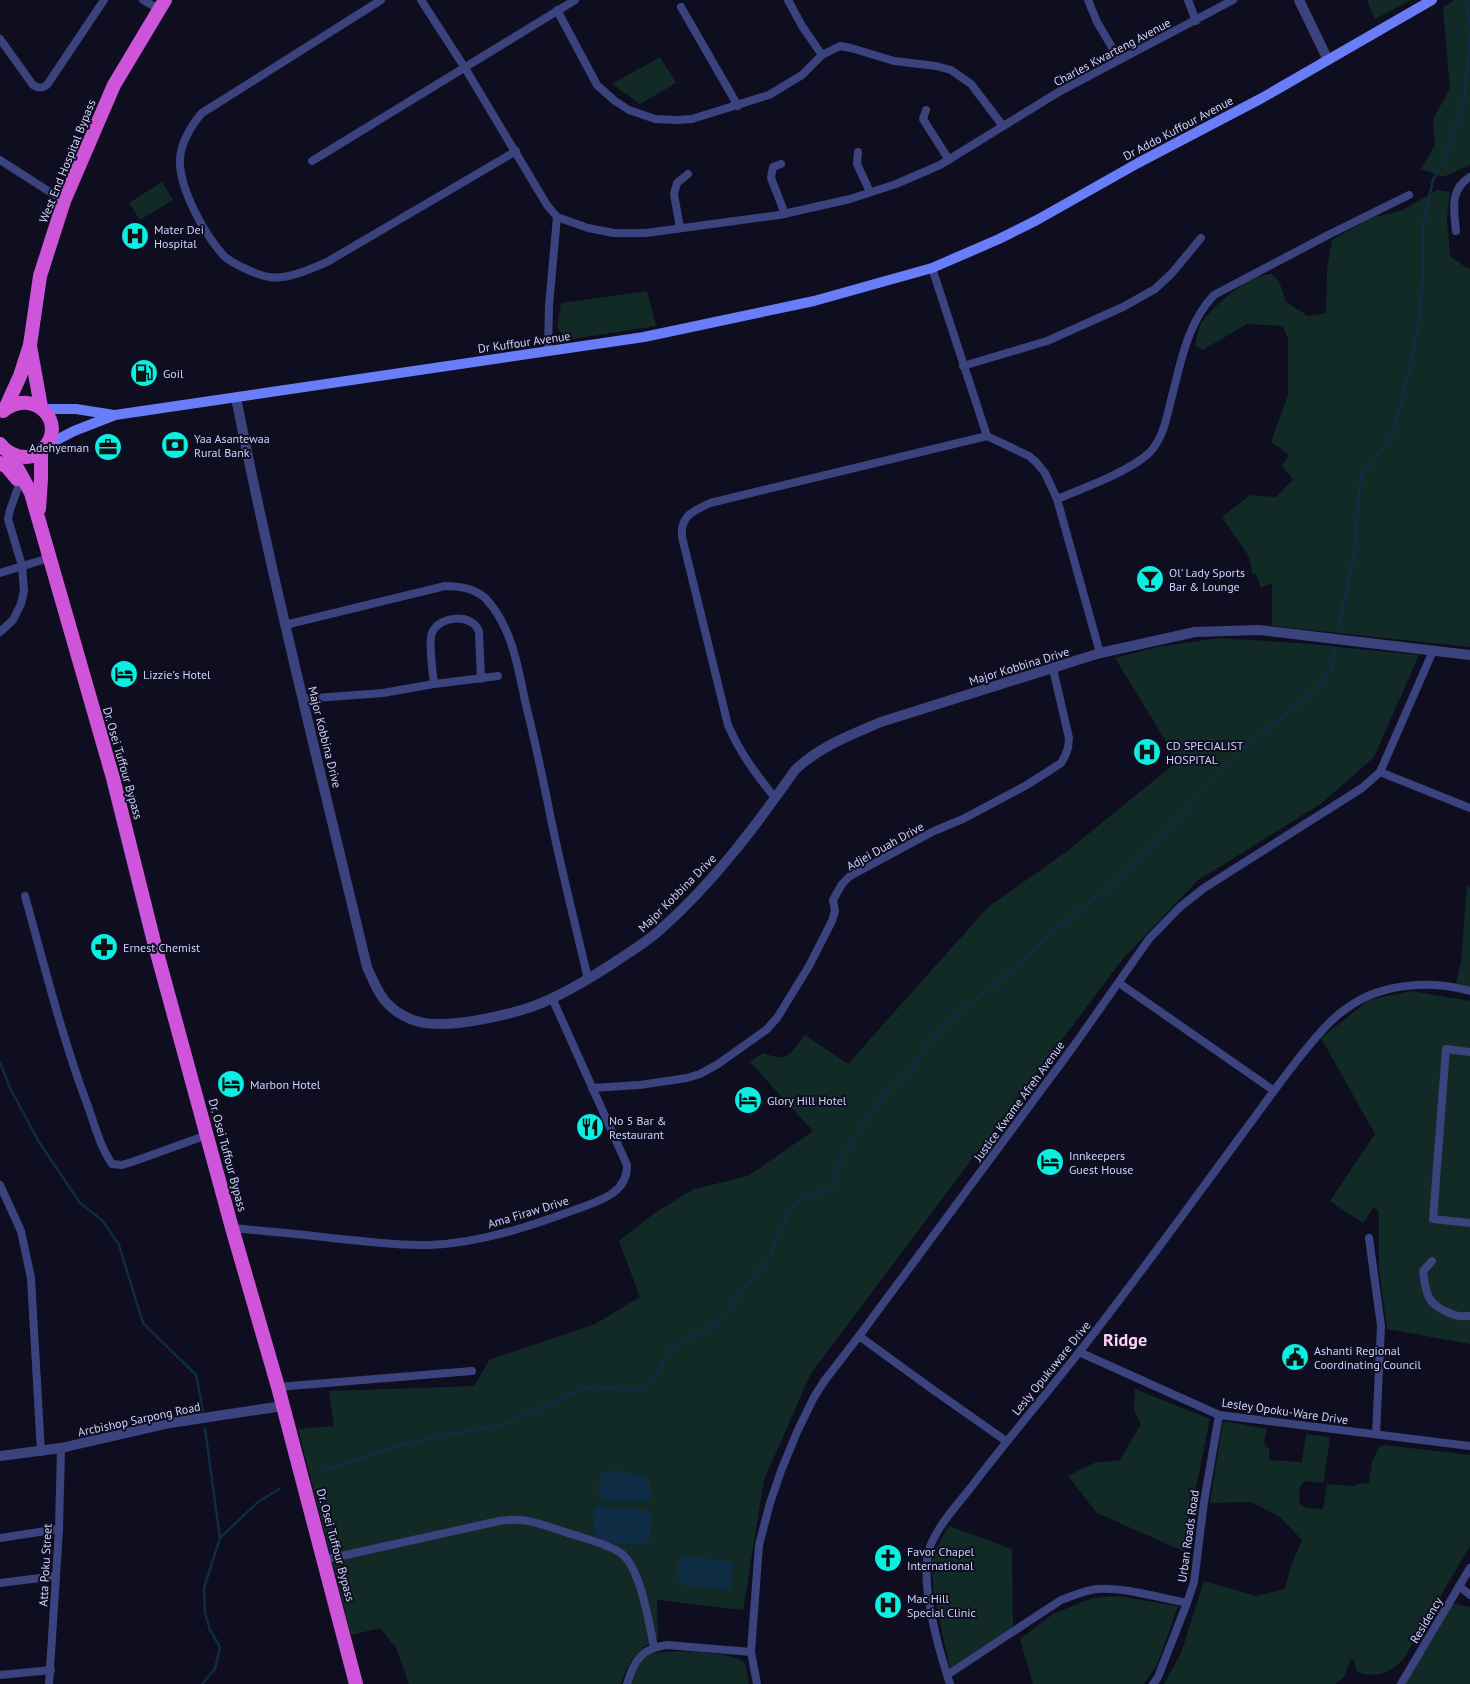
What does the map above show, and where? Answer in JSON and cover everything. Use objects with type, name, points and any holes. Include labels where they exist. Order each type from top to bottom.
[{"type":"highway","name":"West End Hospital Bypass","points":[[1,409],[20,376],[28,351],[40,276],[64,201],[114,85],[162,5]]},
{"type":"highway","name":"West End Hospital Bypass","points":[[28,351],[38,382],[42,408],[51,422],[51,438],[44,449]]},
{"type":"highway","points":[[1,409],[22,402],[32,403],[42,408]]},
{"type":"highway","points":[[37,513],[20,482],[6,467],[3,452],[19,457],[30,457],[44,449]]},
{"type":"highway","name":"Dr. Osei Tuffour Bypass","points":[[37,513],[44,449]]},
{"type":"highway","name":"Dr. Osei Tuffour Bypass","points":[[3,452],[29,489],[50,558],[112,778],[154,942],[232,1228],[278,1387],[356,1684]]},
{"type":"main road","name":"Dr Addo Kuffour Avenue","points":[[932,268],[1030,224],[1138,163],[1262,98],[1432,0]]},
{"type":"main road","name":"Dr Kuffour Avenue","points":[[116,415],[644,337],[814,301],[932,268]]},
{"type":"main road","points":[[42,408],[76,409],[116,415]]},
{"type":"main road","points":[[44,449],[74,431],[116,415]]},
{"type":"street","points":[[0,40],[33,85],[42,88],[46,85],[104,0]]},
{"type":"street","points":[[143,0],[162,5]]},
{"type":"street","points":[[381,0],[202,113],[188,132],[180,158],[181,174],[200,223],[225,257],[243,268],[269,277],[290,275],[312,269],[516,151]]},
{"type":"street","points":[[422,0],[557,217],[549,306],[548,351]]},
{"type":"street","points":[[312,161],[575,0]]},
{"type":"street","points":[[788,0],[798,20],[822,55]]},
{"type":"street","points":[[1088,0],[1097,22],[1119,59]]},
{"type":"street","points":[[1188,0],[1196,21]]},
{"type":"street","name":"Charles Kwarteng Avenue","points":[[557,217],[588,228],[614,233],[646,233],[785,214],[870,192],[924,173],[949,160],[1057,93],[1234,0]]},
{"type":"street","points":[[1299,0],[1328,60]]},
{"type":"street","points":[[681,7],[738,106]]},
{"type":"street","points":[[557,10],[597,85],[615,101],[629,110],[655,119],[692,119],[769,95],[802,75],[822,55],[840,46],[894,61],[936,66],[951,70],[971,84],[1003,126]]},
{"type":"street","points":[[926,110],[923,118],[949,160]]},
{"type":"street","points":[[858,152],[857,164],[870,192]]},
{"type":"street","points":[[0,160],[64,201]]},
{"type":"street","points":[[781,164],[773,167],[771,178],[785,214]]},
{"type":"street","points":[[680,228],[674,194],[677,183],[688,174]]},
{"type":"street","points":[[1456,231],[1453,200],[1457,189],[1470,177]]},
{"type":"street","points":[[1057,499],[1092,485],[1141,459],[1157,444],[1164,428],[1185,349],[1198,315],[1204,305],[1214,295],[1409,195]]},
{"type":"street","points":[[963,366],[1048,341],[1123,307],[1155,289],[1172,274],[1201,238]]},
{"type":"street","points":[[932,268],[987,436]]},
{"type":"street","name":"Major Kobbina Drive","points":[[236,398],[256,497],[302,699],[367,967],[372,979],[390,1006],[401,1014],[420,1022],[449,1024],[496,1016],[532,1007],[588,979],[648,940],[672,919],[725,863],[795,770],[804,761],[818,751],[881,722],[1100,653],[1195,632],[1259,630],[1470,655]]},
{"type":"street","points":[[775,798],[737,746],[728,725],[682,538],[681,528],[683,521],[710,503],[987,436],[1029,456],[1044,473],[1057,499],[1100,653]]},
{"type":"street","points":[[0,632],[14,620],[24,591],[22,566],[8,520],[20,482]]},
{"type":"street","points":[[0,573],[50,558]]},
{"type":"street","points":[[285,625],[445,586],[455,586],[478,593],[486,600],[498,616],[511,642],[588,979]]},
{"type":"street","points":[[434,684],[430,637],[435,627],[444,621],[466,619],[472,620],[478,626],[481,679]]},
{"type":"street","name":"Justice Kwame Afreh Avenue","points":[[757,1684],[751,1652],[759,1546],[773,1495],[797,1432],[824,1380],[990,1161],[1149,939],[1180,907],[1204,888],[1238,864],[1341,802],[1362,788],[1380,772],[1433,651]]},
{"type":"street","name":"Adjei Duah Drive","points":[[592,1088],[640,1085],[687,1078],[700,1074],[718,1064],[766,1030],[777,1018],[809,966],[832,922],[833,900],[836,892],[850,876],[934,831],[963,819],[1024,786],[1061,762],[1068,748],[1070,738],[1053,669]]},
{"type":"street","points":[[302,699],[383,693],[498,676]]},
{"type":"street","points":[[1380,772],[1470,808]]},
{"type":"street","points":[[25,896],[76,1071],[101,1144],[112,1164],[122,1165],[132,1162],[207,1135]]},
{"type":"street","points":[[1119,983],[1273,1090],[1331,1020],[1362,998],[1382,991],[1416,986],[1440,986],[1470,991]]},
{"type":"street","name":"Ama Firaw Drive","points":[[232,1228],[383,1243],[432,1245],[487,1236],[550,1219],[603,1199],[625,1180],[626,1165],[552,998]]},
{"type":"street","points":[[1470,1052],[1446,1049],[1433,1219],[1470,1223]]},
{"type":"street","name":"Lesly Opukuware Drive","points":[[950,1684],[928,1599],[926,1578],[930,1546],[939,1529],[1163,1242],[1273,1090]]},
{"type":"street","points":[[0,1185],[21,1231],[31,1278],[41,1452]]},
{"type":"street","points":[[1369,1238],[1381,1326],[1376,1434]]},
{"type":"street","points":[[1432,1261],[1423,1271],[1426,1293],[1436,1308],[1459,1318],[1470,1316]]},
{"type":"street","points":[[859,1336],[1006,1441]]},
{"type":"street","name":"Lesley Opoku-Ware Drive","points":[[1079,1352],[1219,1415],[1470,1446]]},
{"type":"street","points":[[278,1387],[472,1371]]},
{"type":"street","name":"Arcbishop Sarpong Road","points":[[0,1456],[41,1452],[170,1423],[283,1406]]},
{"type":"street","name":"Urban Roads Road","points":[[1153,1684],[1158,1677],[1194,1582],[1204,1502],[1219,1415]]},
{"type":"street","name":"Atta Poku Street","points":[[49,1684],[59,1529],[61,1448]]},
{"type":"street","points":[[323,1560],[499,1521],[525,1519],[602,1544],[620,1552],[626,1558],[636,1576],[654,1647]]},
{"type":"street","points":[[0,1538],[59,1529]]},
{"type":"street","name":"Residency","points":[[1401,1684],[1470,1568]]},
{"type":"street","points":[[0,1583],[56,1576]]},
{"type":"street","points":[[1459,1586],[1470,1595]]},
{"type":"street","points":[[947,1675],[1060,1600],[1075,1594],[1097,1589],[1116,1590],[1187,1603]]},
{"type":"street","points":[[627,1684],[637,1661],[644,1652],[654,1647],[667,1645],[751,1652]]},
{"type":"street","points":[[0,1675],[51,1670]]},
{"type":"green space","points":[[1367,0],[1411,0],[1375,19]]},
{"type":"green space","points":[[1455,0],[1470,0],[1470,165],[1443,177],[1421,169],[1435,145],[1433,119],[1450,89],[1443,7]]},
{"type":"green space","points":[[660,57],[676,83],[640,104],[612,84]]},
{"type":"green space","points":[[162,182],[173,200],[140,220],[129,203]]},
{"type":"green space","points":[[1437,190],[1450,192],[1447,219],[1450,256],[1467,268],[1470,268],[1470,647],[1272,626],[1272,583],[1261,588],[1256,574],[1253,574],[1248,555],[1222,517],[1250,495],[1276,497],[1293,479],[1282,466],[1289,455],[1271,442],[1288,395],[1288,339],[1283,326],[1247,324],[1203,350],[1195,345],[1200,327],[1215,307],[1233,291],[1253,279],[1272,274],[1279,281],[1286,302],[1308,316],[1326,313],[1327,269],[1332,240],[1371,218],[1401,211]]},
{"type":"green space","points":[[647,291],[656,326],[566,340],[557,328],[561,303]]},
{"type":"green space","points":[[1219,638],[1298,643],[1419,655],[1374,757],[1322,803],[1197,881],[1122,960],[811,1373],[764,1480],[743,1610],[657,1600],[658,1639],[634,1657],[627,1668],[621,1684],[409,1684],[396,1648],[380,1628],[351,1635],[298,1429],[334,1426],[329,1391],[474,1386],[489,1360],[595,1324],[640,1297],[619,1241],[656,1212],[694,1189],[748,1176],[813,1131],[750,1062],[763,1053],[784,1057],[792,1052],[805,1035],[848,1064],[988,907],[1066,852],[1178,761],[1115,658],[1157,647]]},
{"type":"green space","points":[[1467,885],[1470,888],[1470,987],[1456,983],[1461,963]]},
{"type":"green space","points":[[1412,991],[1470,1001],[1470,1344],[1387,1329],[1379,1269],[1379,1212],[1374,1207],[1363,1223],[1330,1201],[1375,1134],[1321,1038],[1369,1000]]},
{"type":"green space","points":[[1135,1389],[1210,1419],[1183,1551],[1097,1513],[1068,1476],[1094,1463],[1120,1460],[1141,1424],[1134,1410]]},
{"type":"green space","points":[[1223,1421],[1267,1429],[1264,1443],[1269,1449],[1269,1460],[1302,1462],[1306,1434],[1330,1437],[1324,1481],[1320,1483],[1304,1481],[1299,1489],[1300,1504],[1306,1508],[1323,1509],[1327,1484],[1354,1486],[1369,1483],[1372,1462],[1379,1447],[1384,1445],[1470,1455],[1470,1546],[1403,1660],[1392,1669],[1377,1675],[1364,1674],[1357,1672],[1354,1659],[1351,1659],[1344,1677],[1335,1684],[1164,1684],[1181,1653],[1204,1581],[1256,1596],[1285,1589],[1290,1568],[1302,1540],[1280,1517],[1251,1502],[1210,1503]]},
{"type":"green space","points":[[949,1526],[1012,1549],[1013,1627],[950,1668],[934,1596],[931,1558]]},
{"type":"green space","points":[[1117,1596],[1178,1606],[1157,1665],[1144,1684],[1033,1684],[1020,1639],[1053,1614],[1092,1598]]},
{"type":"green space","points":[[1451,1603],[1470,1607],[1470,1684],[1405,1684]]},
{"type":"green space","points":[[680,1651],[725,1655],[741,1660],[745,1664],[749,1684],[629,1684],[641,1659],[652,1653]]},
{"type":"water","points":[[603,1471],[621,1471],[650,1478],[651,1497],[647,1501],[608,1501],[599,1497],[599,1481]]},
{"type":"water","points":[[598,1506],[650,1510],[652,1514],[650,1540],[645,1545],[605,1543],[597,1539],[594,1530],[593,1511]]},
{"type":"water","points":[[684,1556],[731,1562],[733,1565],[731,1589],[682,1585],[677,1578],[677,1561]]},
{"type":"waterway","points":[[1466,0],[1470,26]]},
{"type":"waterway","points":[[1338,631],[1354,554],[1361,475],[1393,434],[1412,358],[1418,326],[1423,279],[1423,223],[1433,180],[1445,157],[1464,100],[1470,36]]},
{"type":"waterway","points":[[323,1471],[404,1444],[500,1426],[584,1388],[608,1387],[625,1390],[644,1388],[660,1369],[673,1347],[689,1337],[706,1331],[725,1314],[771,1254],[789,1210],[803,1198],[832,1187],[844,1152],[889,1089],[909,1072],[924,1050],[947,1023],[1111,885],[1258,735],[1287,714],[1322,683],[1332,668],[1335,649]]},
{"type":"waterway","points":[[0,1062],[10,1088],[39,1142],[80,1203],[103,1221],[119,1245],[143,1323],[196,1375],[203,1411]]},
{"type":"waterway","points":[[202,1684],[215,1669],[220,1647],[210,1630],[205,1613],[204,1588],[220,1538],[205,1429]]},
{"type":"waterway","points":[[221,1537],[258,1502],[279,1489]]},
{"type":"place","name":"Mater Dei Hospital","points":[[135,236]]},
{"type":"place","name":"Goil","points":[[144,373]]},
{"type":"place","name":"Yaa Asantewaa Rural Bank","points":[[175,445]]},
{"type":"place","name":"Adehyeman","points":[[108,447]]},
{"type":"place","name":"Ol' Lady Sports Bar & Lounge","points":[[1150,579]]},
{"type":"place","name":"Lizzie's Hotel","points":[[124,674]]},
{"type":"place","name":"CD SPECIALIST HOSPITAL","points":[[1147,752]]},
{"type":"place","name":"Ernest Chemist","points":[[104,947]]},
{"type":"place","name":"Marbon Hotel","points":[[231,1084]]},
{"type":"place","name":"Glory Hill Hotel","points":[[748,1100]]},
{"type":"place","name":"No 5 Bar & Restaurant","points":[[590,1127]]},
{"type":"place","name":"Innkeepers Guest House","points":[[1050,1162]]},
{"type":"place","name":"Ashanti Regional Coordinating Council","points":[[1295,1357]]},
{"type":"place","name":"Favor Chapel International","points":[[888,1558]]},
{"type":"place","name":"Mac Hill Special Clinic","points":[[888,1605]]},
{"type":"district","name":"Ridge","points":[[1125,1339]]}]
